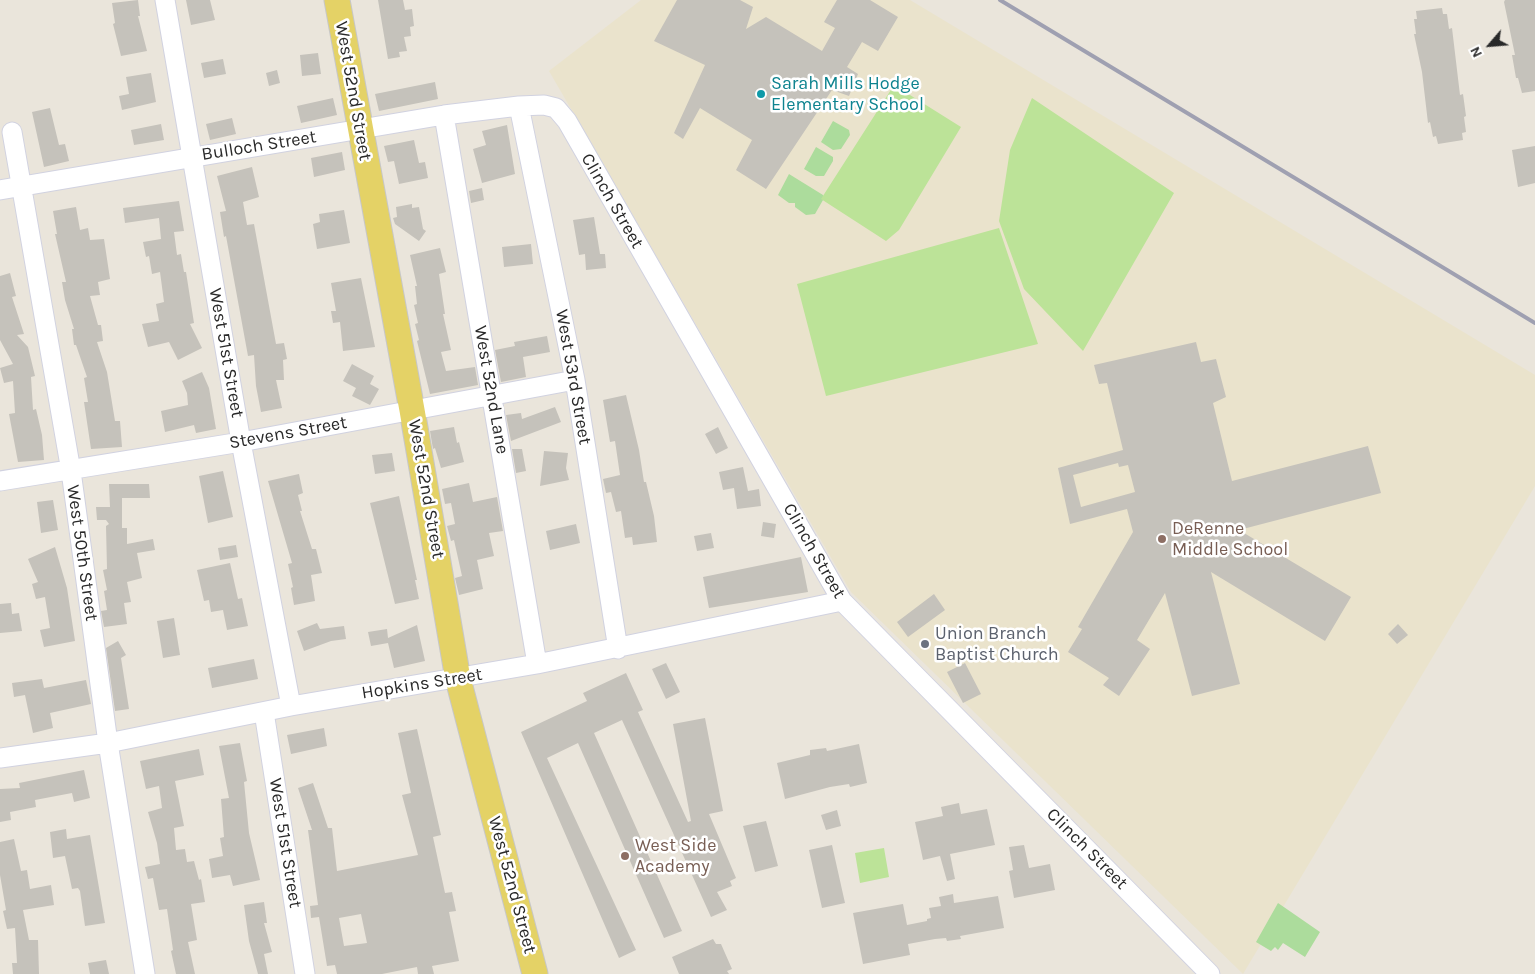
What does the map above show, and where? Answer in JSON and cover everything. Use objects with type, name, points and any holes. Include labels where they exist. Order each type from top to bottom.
[{"type":"main road","name":"West 52nd Street","points":[[337,0],[412,410],[458,679],[535,974]]},
{"type":"street","name":"West 51st Street","points":[[164,0],[291,706]]},
{"type":"street","name":"Clinch Street","points":[[519,106],[544,105],[556,108],[567,121],[842,601],[1210,974]]},
{"type":"street","name":"Bulloch Street","points":[[0,190],[192,156],[444,115],[519,106]]},
{"type":"street","name":"West 53rd Street","points":[[519,106],[575,380],[618,649]]},
{"type":"street","name":"West 52nd Lane","points":[[444,115],[537,664]]},
{"type":"street","name":"West 50th Street","points":[[12,132],[71,471],[108,743],[145,974]]},
{"type":"street","name":"Stevens Street","points":[[0,481],[242,442],[575,380]]},
{"type":"street","name":"Hopkins Street","points":[[0,758],[108,743],[291,706],[458,679],[618,649],[842,601]]},
{"type":"street","name":"West 51st Street","points":[[264,712],[304,974]]},
{"type":"shaded area","name":"DeRenne Middle School","points":[[641,0],[910,0],[1535,375],[1535,486],[1243,974],[851,592],[549,71]]},
{"type":"green space","points":[[894,85],[961,127],[899,230],[886,241],[821,199]]},
{"type":"green space","points":[[1032,98],[1174,193],[1083,351],[1024,289],[999,221],[1010,150]]},
{"type":"green space","points":[[833,121],[849,130],[850,135],[841,149],[833,150],[821,142]]},
{"type":"green space","points":[[816,147],[833,157],[833,161],[824,176],[816,176],[804,169]]},
{"type":"green space","points":[[789,174],[823,195],[823,200],[815,214],[806,215],[795,207],[795,203],[789,203],[778,195]]},
{"type":"green space","points":[[999,228],[1038,344],[826,396],[797,284]]},
{"type":"green space","points":[[884,848],[889,877],[860,883],[855,853]]},
{"type":"green space","points":[[1278,903],[1320,932],[1305,957],[1283,943],[1278,950],[1275,947],[1271,951],[1256,942]]},
{"type":"building","points":[[138,0],[140,16],[138,16],[147,51],[121,56],[113,24],[115,23],[112,3]]},
{"type":"building","points":[[186,0],[210,0],[215,20],[191,25]]},
{"type":"building","points":[[378,0],[403,0],[405,10],[412,9],[414,26],[410,27],[411,36],[404,37],[407,51],[399,52],[400,57],[388,59]]},
{"type":"building","name":"Sarah Mills Hodge Elementary School","points":[[677,0],[740,0],[753,7],[746,29],[766,17],[822,51],[835,28],[824,22],[837,0],[870,0],[898,17],[878,51],[862,42],[847,67],[858,74],[849,96],[832,90],[766,189],[736,170],[752,140],[700,108],[683,139],[674,133],[705,65],[654,41]]},
{"type":"building","points":[[1505,0],[1535,0],[1535,91],[1522,93],[1518,78],[1516,78],[1512,55],[1515,55]]},
{"type":"building","points":[[1442,8],[1443,14],[1447,14],[1449,29],[1452,28],[1460,95],[1463,94],[1466,116],[1464,117],[1466,132],[1462,133],[1463,140],[1438,144],[1436,136],[1433,137],[1430,122],[1428,123],[1422,72],[1414,34],[1416,34],[1414,19],[1417,19],[1416,11]]},
{"type":"building","points":[[318,53],[321,74],[302,76],[300,55]]},
{"type":"building","points":[[223,59],[226,74],[204,78],[201,63]]},
{"type":"building","points":[[277,70],[280,83],[269,86],[266,73]]},
{"type":"building","points":[[151,73],[156,102],[122,110],[119,96],[129,94],[126,77]]},
{"type":"building","points":[[435,82],[438,99],[379,111],[375,94]]},
{"type":"building","points":[[333,98],[337,115],[301,123],[297,106]]},
{"type":"building","points":[[50,108],[59,145],[65,144],[69,161],[44,167],[32,112]]},
{"type":"building","points":[[232,118],[236,134],[210,140],[206,124]]},
{"type":"building","points":[[161,124],[164,140],[134,145],[131,130]]},
{"type":"building","points":[[507,125],[515,174],[482,183],[473,149],[486,145],[482,131]]},
{"type":"building","points":[[414,140],[419,163],[425,162],[428,178],[399,184],[394,161],[388,162],[384,146]]},
{"type":"building","points":[[1535,146],[1535,183],[1518,187],[1512,150]]},
{"type":"building","points":[[342,152],[345,170],[314,177],[311,158]]},
{"type":"building","points":[[252,167],[259,197],[243,202],[247,225],[254,224],[276,344],[284,343],[287,359],[283,360],[284,380],[276,380],[282,408],[261,412],[256,386],[254,355],[248,356],[226,236],[224,237],[220,212],[226,211],[217,176]]},
{"type":"building","points":[[482,188],[484,200],[471,203],[469,191]]},
{"type":"building","points":[[179,201],[184,231],[174,232],[177,255],[181,254],[184,272],[186,272],[194,323],[190,324],[202,348],[178,360],[169,342],[148,347],[142,324],[159,321],[156,304],[164,302],[160,272],[152,274],[149,256],[146,257],[143,242],[161,239],[159,218],[125,223],[123,208]]},
{"type":"building","points":[[412,204],[412,208],[419,207],[423,229],[426,231],[419,241],[395,224],[393,218],[397,217],[396,207]]},
{"type":"building","points":[[76,207],[80,230],[88,228],[90,240],[104,239],[110,279],[98,282],[100,295],[90,296],[98,325],[101,325],[103,341],[97,342],[107,372],[115,421],[120,421],[122,447],[91,449],[84,402],[88,402],[84,378],[87,377],[76,345],[74,345],[72,329],[74,329],[65,300],[62,282],[66,282],[55,234],[57,234],[53,211]]},
{"type":"building","points":[[344,210],[350,243],[317,249],[313,224],[320,222],[319,214]]},
{"type":"building","points":[[594,217],[600,254],[605,254],[606,268],[586,270],[585,254],[579,255],[573,220]]},
{"type":"building","points":[[531,244],[533,264],[504,267],[502,247]]},
{"type":"building","points":[[440,248],[446,272],[439,274],[445,314],[443,314],[451,350],[441,352],[446,371],[475,367],[478,385],[430,394],[417,341],[419,340],[415,324],[418,323],[414,305],[417,304],[415,286],[417,286],[410,255]]},
{"type":"building","points":[[10,273],[16,296],[12,297],[24,334],[17,335],[28,347],[35,376],[31,377],[33,410],[36,409],[42,435],[44,460],[18,462],[9,414],[15,413],[13,381],[4,383],[0,368],[13,364],[0,340],[0,276]]},
{"type":"building","points":[[361,278],[375,347],[343,351],[340,322],[333,323],[331,311],[336,311],[331,283]]},
{"type":"building","points":[[547,336],[550,352],[523,357],[526,377],[501,382],[495,350],[515,346],[514,342]]},
{"type":"building","points":[[1196,342],[1201,362],[1216,359],[1226,397],[1213,403],[1232,481],[1368,446],[1381,493],[1239,530],[1351,597],[1325,641],[1211,572],[1240,684],[1192,696],[1165,593],[1137,640],[1150,649],[1119,696],[1103,685],[1109,678],[1068,652],[1082,629],[1078,627],[1133,532],[1127,509],[1070,524],[1058,468],[1123,450],[1107,383],[1099,384],[1094,365]],"holes":[[[1118,463],[1119,467],[1128,465],[1135,492],[1081,507],[1073,475]]]},
{"type":"building","points":[[352,364],[374,376],[370,384],[379,389],[370,405],[352,396],[356,388],[343,381]]},
{"type":"building","points":[[202,372],[209,388],[216,429],[196,433],[194,425],[165,432],[161,411],[188,405],[187,393],[182,381]]},
{"type":"building","points":[[626,395],[639,450],[644,482],[646,482],[654,516],[657,542],[633,545],[632,537],[625,538],[621,511],[616,512],[611,492],[606,493],[603,479],[620,475],[615,441],[610,442],[603,400]]},
{"type":"building","points":[[555,407],[561,422],[511,441],[506,415],[521,413],[522,419]]},
{"type":"building","points":[[454,427],[457,443],[459,442],[464,462],[441,468],[435,448],[433,449],[430,431]]},
{"type":"building","points":[[718,427],[728,448],[716,454],[705,434]]},
{"type":"building","points":[[512,449],[522,449],[526,471],[516,473]]},
{"type":"building","points":[[544,451],[568,453],[566,468],[569,480],[540,486]]},
{"type":"building","points":[[392,453],[395,471],[375,474],[372,455]]},
{"type":"building","points":[[743,467],[748,491],[759,489],[761,506],[737,509],[734,488],[723,490],[719,472]]},
{"type":"building","points":[[223,471],[233,517],[208,523],[199,476]]},
{"type":"building","points":[[299,474],[303,493],[298,495],[302,511],[300,511],[312,549],[316,549],[322,573],[311,575],[315,601],[294,605],[291,588],[293,587],[288,564],[292,563],[268,481]]},
{"type":"building","points":[[469,483],[473,502],[497,497],[503,531],[489,533],[494,556],[477,560],[483,589],[459,595],[455,578],[462,576],[454,540],[451,541],[447,526],[455,524],[451,503],[445,504],[442,489]]},
{"type":"building","points":[[109,484],[149,484],[150,498],[122,498],[122,528],[127,528],[127,544],[153,539],[155,550],[137,553],[142,578],[127,582],[131,602],[124,603],[127,624],[104,627],[101,611],[107,610],[104,591],[107,590],[103,570],[107,569],[106,526],[109,524],[106,520],[97,520],[96,507],[110,507]]},
{"type":"building","points":[[399,496],[417,580],[415,580],[419,599],[395,604],[370,503]]},
{"type":"building","points":[[53,500],[58,530],[41,533],[37,502]]},
{"type":"building","points":[[763,522],[776,524],[774,538],[761,536]]},
{"type":"building","points":[[576,524],[580,543],[550,550],[546,531]]},
{"type":"building","points":[[711,533],[714,548],[697,551],[694,536]]},
{"type":"building","points":[[236,545],[238,557],[220,560],[218,548]]},
{"type":"building","points":[[55,547],[67,588],[75,641],[44,647],[40,630],[50,628],[45,597],[36,599],[32,584],[38,582],[28,559]]},
{"type":"building","points":[[801,557],[808,592],[709,608],[703,577]]},
{"type":"building","points":[[230,563],[238,599],[242,598],[248,626],[227,630],[223,610],[211,612],[209,600],[204,601],[197,570]]},
{"type":"building","points":[[934,594],[945,610],[908,637],[897,622]]},
{"type":"building","points":[[11,603],[12,614],[19,613],[22,631],[0,633],[0,604]]},
{"type":"building","points":[[174,618],[180,655],[163,658],[157,621]]},
{"type":"building","points":[[317,623],[320,629],[344,626],[346,639],[331,641],[304,651],[297,631]]},
{"type":"building","points":[[1398,624],[1408,635],[1397,644],[1388,634]]},
{"type":"building","points":[[417,625],[425,661],[394,668],[388,643],[371,646],[368,632],[387,629],[388,638]]},
{"type":"building","points":[[118,641],[126,655],[121,658],[129,709],[115,711],[106,648]]},
{"type":"building","points":[[254,659],[258,679],[212,688],[208,668]]},
{"type":"building","points":[[666,663],[680,692],[666,699],[652,669]]},
{"type":"building","points":[[965,663],[981,694],[963,703],[947,672]]},
{"type":"building","points":[[626,673],[643,710],[638,712],[688,822],[691,821],[673,724],[705,718],[723,811],[709,814],[736,878],[730,881],[732,886],[717,892],[727,910],[711,917],[622,720],[594,733],[682,931],[664,938],[578,743],[547,758],[636,950],[619,958],[521,732],[587,701],[583,693]]},
{"type":"building","points":[[42,679],[44,688],[86,680],[91,704],[50,713],[53,728],[33,733],[25,695],[14,697],[12,683]]},
{"type":"building","points":[[324,728],[327,746],[291,754],[287,735]]},
{"type":"building","points":[[417,729],[441,835],[433,837],[445,893],[452,892],[456,911],[449,912],[459,961],[432,966],[434,974],[418,974],[417,967],[382,974],[337,974],[335,965],[327,966],[319,917],[311,918],[310,906],[318,905],[308,830],[312,830],[298,788],[313,783],[328,828],[332,828],[337,871],[418,855],[402,795],[411,793],[398,733]],"holes":[[[361,914],[367,943],[344,946],[339,918]]]},
{"type":"building","points":[[240,743],[247,781],[244,782],[249,833],[260,880],[233,886],[230,875],[212,878],[209,859],[223,856],[220,838],[224,837],[221,799],[229,798],[219,746]]},
{"type":"building","points":[[859,744],[867,783],[850,787],[849,784],[830,787],[785,799],[777,763],[810,755],[810,750],[826,748],[827,751]]},
{"type":"building","points":[[199,749],[204,775],[175,781],[184,826],[174,828],[176,850],[185,849],[187,862],[194,861],[199,880],[201,879],[205,902],[191,904],[197,940],[188,942],[195,974],[176,974],[171,951],[173,950],[167,909],[159,910],[153,878],[148,879],[145,867],[160,864],[157,843],[148,812],[162,808],[159,786],[146,789],[140,761]]},
{"type":"building","points":[[84,770],[90,798],[74,802],[72,793],[35,800],[36,807],[10,812],[11,820],[0,822],[0,789],[20,788],[19,783]]},
{"type":"building","points":[[959,803],[961,814],[987,809],[995,845],[950,854],[955,879],[947,881],[940,856],[923,860],[915,822],[943,816],[941,807]]},
{"type":"building","points":[[837,810],[841,826],[826,830],[821,815]]},
{"type":"building","points":[[766,821],[778,866],[755,872],[743,826]]},
{"type":"building","points":[[66,829],[67,839],[90,835],[105,923],[85,926],[80,891],[78,888],[72,889],[65,856],[53,858],[50,832]]},
{"type":"building","points":[[14,839],[21,871],[27,870],[30,889],[51,885],[54,905],[23,910],[29,940],[38,940],[39,974],[13,974],[12,963],[17,963],[15,928],[7,929],[3,911],[6,910],[0,875],[0,842]]},
{"type":"building","points":[[832,845],[845,903],[822,908],[809,850]]},
{"type":"building","points":[[1024,845],[1029,868],[1050,864],[1055,890],[1014,898],[1009,871],[1013,870],[1009,847]]},
{"type":"building","points":[[953,894],[954,903],[998,896],[1004,928],[960,936],[961,939],[947,941],[946,938],[935,939],[908,944],[910,955],[863,964],[853,913],[903,904],[907,925],[927,921],[927,919],[931,918],[929,908],[941,906],[939,897]]},
{"type":"building","points":[[264,902],[267,923],[264,923],[272,952],[264,954],[268,974],[258,974],[249,941],[244,905]]},
{"type":"building","points":[[713,939],[716,944],[721,944],[732,969],[727,971],[729,974],[679,974],[672,957]]},
{"type":"building","points":[[106,960],[109,974],[90,974],[88,963]]},
{"type":"railway","points":[[1000,0],[1535,323]]},
{"type":"place","name":"Sarah Mills Hodge Elementary School","points":[[761,94]]},
{"type":"place","name":"DeRenne Middle School","points":[[1162,539]]},
{"type":"place","name":"Union Branch Baptist Church","points":[[925,644]]},
{"type":"place","name":"West Side Academy","points":[[625,856]]}]
